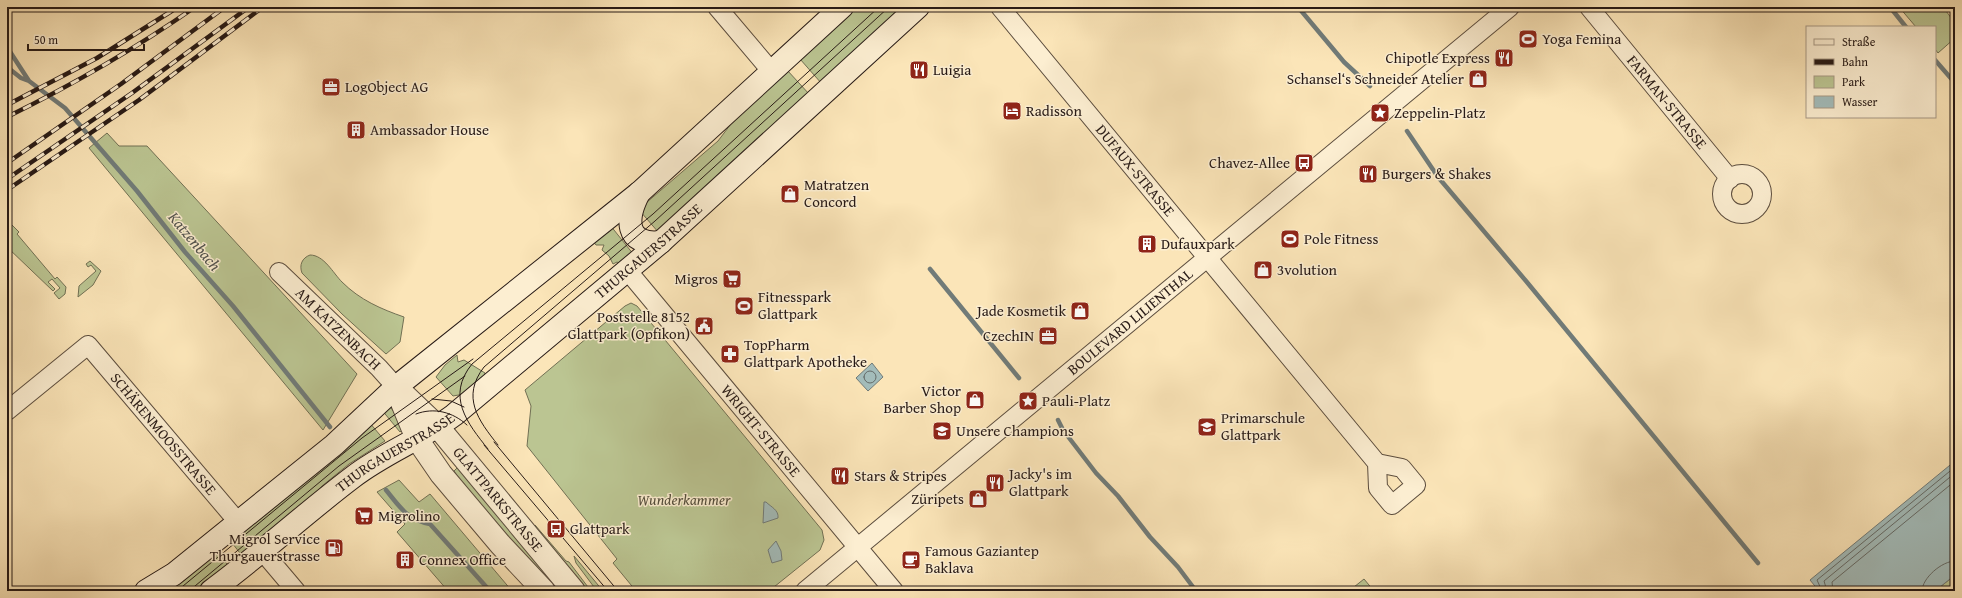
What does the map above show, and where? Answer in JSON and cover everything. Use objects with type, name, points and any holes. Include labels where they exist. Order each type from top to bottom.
[{"type":"main road","points":[[146,591],[174,574],[334,445],[396,387],[639,193],[842,7]]},
{"type":"main road","name":"THURGAUERSTRASSE","points":[[211,591],[263,552],[354,476],[438,427],[661,242],[918,7]]},
{"type":"main road","points":[[639,193],[630,213],[629,225],[634,234],[641,240],[654,243],[661,242]]},
{"type":"main road","name":"GLATTPARKSTRASSE","points":[[396,387],[438,427],[574,591]]},
{"type":"main road","name":"GLATTPARKSTRASSE","points":[[396,387],[417,439],[446,480],[500,544],[544,591]]},
{"type":"street","points":[[717,7],[772,72]]},
{"type":"street","name":"DUFAUX-STRASSE","points":[[1000,7],[1377,463]]},
{"type":"street","name":"BOULEVARD LILIENTHAL","points":[[805,591],[1388,106],[1510,7]]},
{"type":"street","name":"FARMAN-STRASSE","points":[[1589,7],[1730,179]]},
{"type":"street","name":"WRIGHT-STRASSE","points":[[627,270],[894,591]]},
{"type":"street","name":"AM KATZENBACH","points":[[279,272],[379,368],[396,387]]},
{"type":"street","name":"SCHÄRENMOOSSTRASSE","points":[[7,411],[88,346],[238,522]]},
{"type":"street","points":[[263,552],[296,591]]},
{"type":"green space","points":[[855,7],[906,7],[822,84],[800,59]]},
{"type":"green space","points":[[1899,7],[1943,7],[1955,23],[1955,38],[1938,53],[1936,50],[1936,26],[1915,26]]},
{"type":"green space","points":[[787,70],[810,95],[659,233],[640,211],[646,203],[718,141],[737,116]]},
{"type":"green space","points":[[107,133],[119,146],[147,146],[357,374],[323,430],[89,148]]},
{"type":"green space","points":[[12,225],[19,232],[17,234],[55,279],[57,277],[66,287],[65,294],[59,299],[54,293],[60,288],[52,279],[48,282],[55,289],[53,291],[7,247],[7,228]]},
{"type":"green space","points":[[610,225],[634,255],[619,263],[617,262],[613,264],[609,256],[602,250],[604,245],[596,245],[592,240]]},
{"type":"green space","points":[[310,255],[324,261],[342,282],[363,299],[387,311],[404,317],[400,342],[386,354],[342,314],[302,273],[302,262]]},
{"type":"green space","points":[[90,261],[101,271],[93,285],[78,297],[79,286],[96,271],[91,265],[88,267],[86,264]]},
{"type":"green space","name":"Wunderkammer","points":[[631,303],[637,306],[822,530],[824,540],[820,550],[769,591],[636,591],[613,563],[617,559],[527,446],[531,406],[525,390],[625,306]]},
{"type":"green space","points":[[457,355],[458,362],[464,360],[485,373],[484,377],[464,394],[453,396],[436,377],[445,365]]},
{"type":"green space","points":[[390,406],[404,428],[400,432],[381,409]]},
{"type":"green space","points":[[369,422],[385,441],[349,464],[322,486],[299,512],[243,557],[229,539]]},
{"type":"green space","points":[[458,467],[566,591],[556,591],[537,568],[476,504],[454,471]]},
{"type":"green space","points":[[399,480],[419,502],[430,494],[512,591],[448,591],[397,532],[405,524],[377,492]]},
{"type":"green space","points":[[535,525],[566,561],[569,562],[591,591],[582,591],[548,549]]},
{"type":"green space","points":[[216,550],[230,568],[198,591],[161,591]]},
{"type":"green space","points":[[574,556],[603,591],[597,591],[576,563]]},
{"type":"green space","points":[[1955,575],[1955,591],[1935,591]]},
{"type":"green space","points":[[1364,579],[1374,591],[1349,591]]},
{"type":"water","points":[[872,363],[883,377],[868,391],[856,378]]},
{"type":"water","points":[[1955,461],[1955,575],[1935,591],[1819,591],[1810,580]]},
{"type":"water","points":[[764,502],[776,511],[778,518],[763,523]]},
{"type":"water","points":[[776,541],[781,551],[782,560],[772,563],[768,550]]},
{"type":"waterway","points":[[1298,7],[1344,62],[1370,86]]},
{"type":"waterway","points":[[1890,7],[1905,26]]},
{"type":"waterway","name":"Katzenbach","points":[[7,47],[29,81],[65,108],[137,191],[185,252],[233,306],[330,427]]},
{"type":"waterway","points":[[1936,61],[1955,83]]},
{"type":"waterway","name":"Katzenbach","points":[[7,67],[21,78],[29,81]]},
{"type":"waterway","points":[[1407,131],[1438,177],[1526,281],[1758,563]]},
{"type":"waterway","points":[[930,269],[1019,378]]},
{"type":"waterway","points":[[1058,420],[1063,430],[1096,473],[1118,496],[1150,537],[1178,567],[1196,591]]},
{"type":"waterway","name":"Katzenbach","points":[[386,490],[400,507],[410,516],[430,524],[490,591]]},
{"type":"tram line","points":[[488,449],[473,429],[462,409],[460,398],[461,387],[464,376],[472,364],[653,214],[879,7]]},
{"type":"tram line","points":[[498,445],[479,417],[473,398],[477,378],[484,367],[655,221],[889,7]]},
{"type":"tram line","points":[[177,591],[362,438],[473,359]]},
{"type":"tram line","points":[[189,591],[339,466],[465,376]]},
{"type":"tram line","points":[[432,399],[451,401],[464,407]]},
{"type":"tram line","points":[[416,414],[430,411],[443,412],[456,417],[467,425]]},
{"type":"tram line","points":[[494,442],[618,591]]},
{"type":"tram line","points":[[484,445],[608,591]]},
{"type":"railway","points":[[7,105],[97,58],[178,7]]},
{"type":"railway","points":[[7,117],[103,66],[195,7]]},
{"type":"railway","points":[[7,163],[121,84],[225,7]]},
{"type":"railway","points":[[7,179],[132,93],[249,7]]},
{"type":"railway","points":[[7,190],[139,100],[263,7]]},
{"type":"place","name":"Yoga Femina","points":[[1528,39]]},
{"type":"place","name":"Chipotle Express","points":[[1504,58]]},
{"type":"place","name":"Luigia","points":[[919,70]]},
{"type":"place","name":"Schansel‘s Schneider Atelier","points":[[1478,79]]},
{"type":"place","name":"LogObject AG","points":[[331,87]]},
{"type":"place","name":"Radisson","points":[[1012,111]]},
{"type":"place","name":"Zeppelin-Platz","points":[[1380,113]]},
{"type":"place","name":"Ambassador House","points":[[356,130]]},
{"type":"place","name":"Chavez-Allee","points":[[1304,163]]},
{"type":"place","name":"Burgers & Shakes","points":[[1368,174]]},
{"type":"place","name":"Matratzen Concord","points":[[790,194]]},
{"type":"place","name":"Pole Fitness","points":[[1290,239]]},
{"type":"place","name":"Dufauxpark","points":[[1147,244]]},
{"type":"place","name":"3volution","points":[[1263,270]]},
{"type":"place","name":"Migros","points":[[732,279]]},
{"type":"place","name":"Fitnesspark Glattpark","points":[[744,306]]},
{"type":"place","name":"Jade Kosmetik","points":[[1080,311]]},
{"type":"place","name":"Poststelle 8152 Glattpark (Opfikon)","points":[[704,326]]},
{"type":"place","name":"CzechIN","points":[[1048,336]]},
{"type":"place","name":"TopPharm Glattpark Apotheke","points":[[730,354]]},
{"type":"place","name":"Victor Barber Shop","points":[[975,400]]},
{"type":"place","name":"Pauli-Platz","points":[[1028,401]]},
{"type":"place","name":"Primarschule Glattpark","points":[[1207,427]]},
{"type":"place","name":"Unsere Champions","points":[[942,431]]},
{"type":"place","name":"Stars & Stripes","points":[[840,476]]},
{"type":"place","name":"Jacky's im Glattpark","points":[[995,483]]},
{"type":"place","name":"Züripets","points":[[978,499]]},
{"type":"place","name":"Migrolino","points":[[364,516]]},
{"type":"place","name":"Glattpark","points":[[556,529]]},
{"type":"place","name":"Migrol Service Thurgauerstrasse","points":[[334,548]]},
{"type":"place","name":"Connex Office","points":[[405,560]]},
{"type":"place","name":"Famous Gaziantep Baklava","points":[[911,560]]}]
